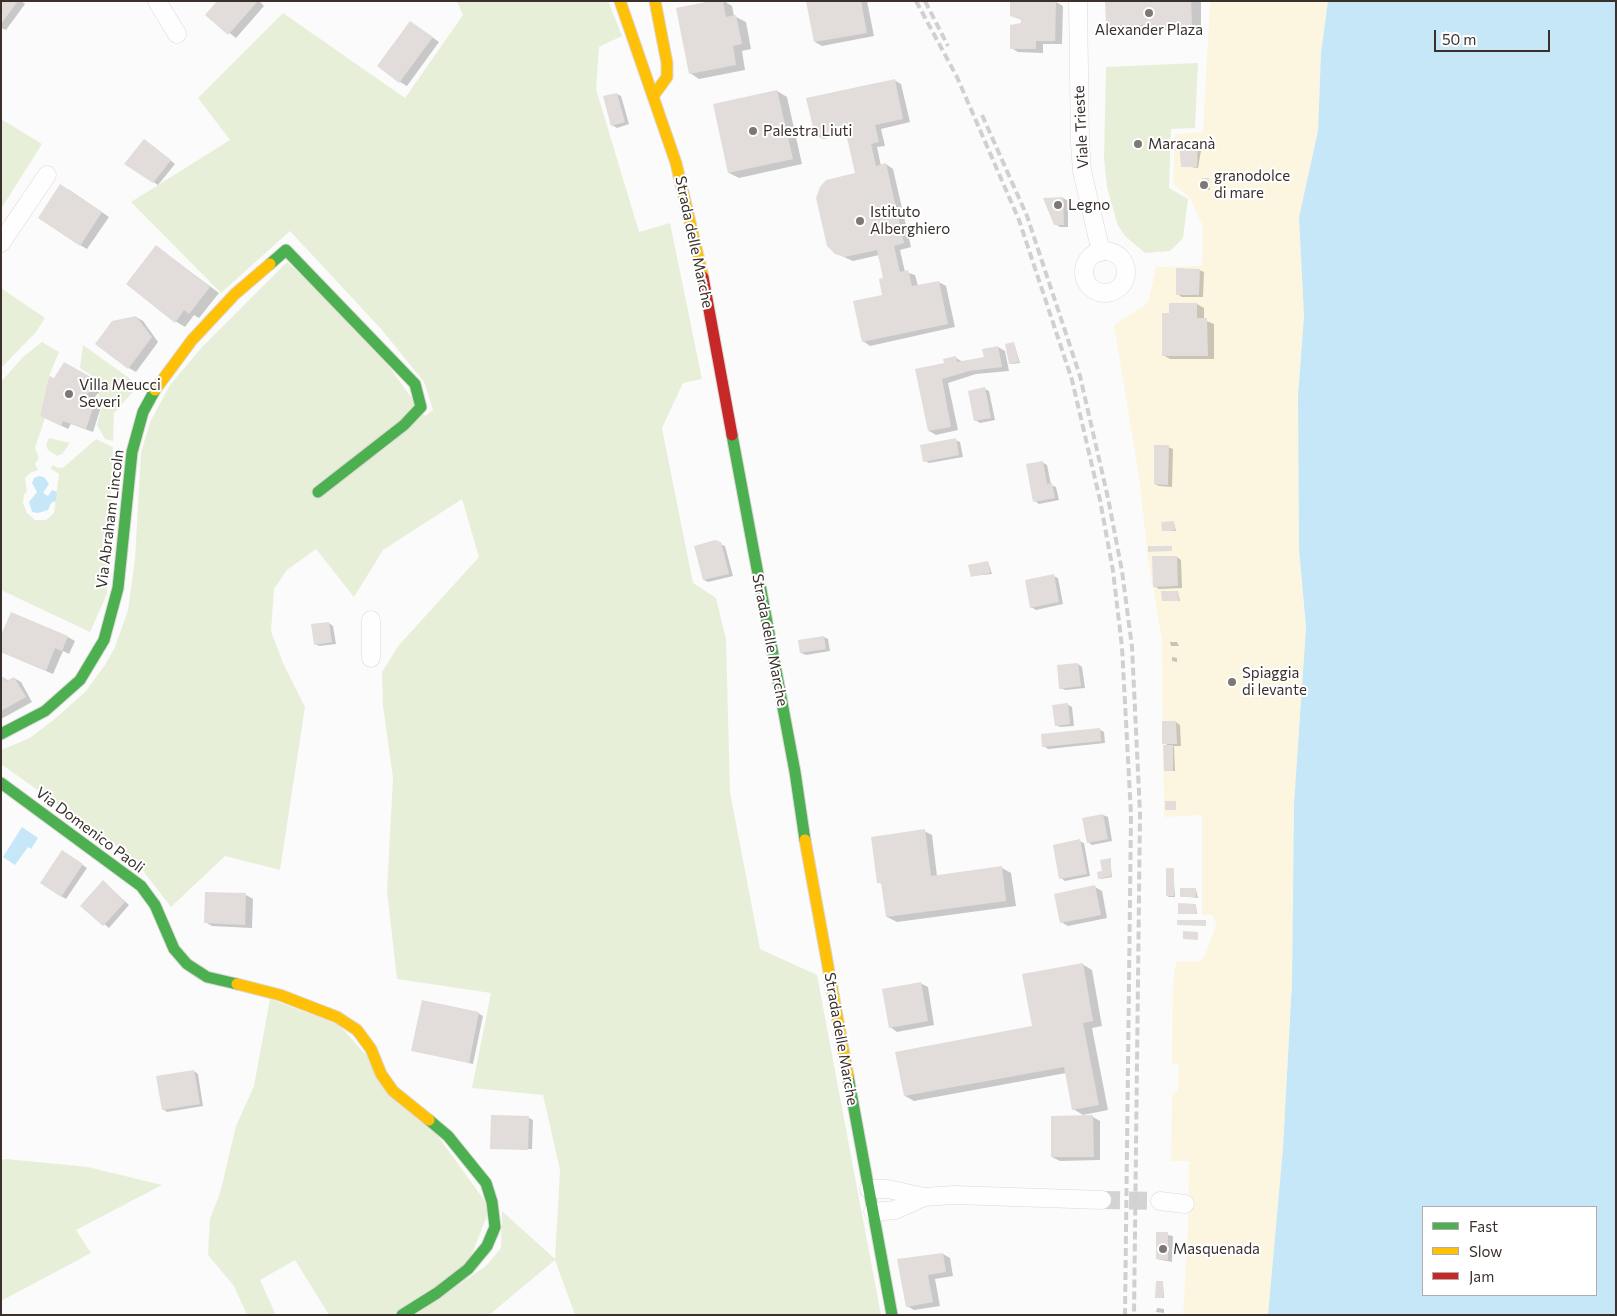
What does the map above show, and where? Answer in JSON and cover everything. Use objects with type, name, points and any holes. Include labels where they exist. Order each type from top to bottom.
[{"type":"street","points":[[157,1],[177,34]]},
{"type":"street","name":"Strada delle Marche","points":[[620,1],[654,95],[681,179],[697,246],[793,762],[807,857],[892,1315]]},
{"type":"street","points":[[654,95],[667,76],[667,63],[655,1]]},
{"type":"street","name":"Viale Trieste","points":[[1078,1],[1082,171],[1101,252]]},
{"type":"street","points":[[1,243],[47,175]]},
{"type":"street","name":"Via Abraham Lincoln","points":[[1,734],[45,711],[80,680],[104,640],[118,588],[132,452],[142,412],[161,379],[192,340],[235,294],[286,250],[415,384],[421,407],[404,425],[318,492]]},
{"type":"street","points":[[371,620],[371,658]]},
{"type":"street","name":"Via Domenico Paoli","points":[[1,783],[141,886],[155,904],[174,948],[187,964],[207,977],[280,995],[337,1017],[357,1030],[371,1049],[381,1074],[393,1091],[448,1136],[486,1183],[492,1202],[495,1227],[488,1246],[468,1269],[437,1293],[402,1315]]},
{"type":"street","points":[[868,1189],[888,1189],[924,1197],[954,1195],[1102,1200]]},
{"type":"street","points":[[873,1212],[895,1210],[924,1197]]},
{"type":"street","points":[[1160,1201],[1185,1204]]},
{"type":"green space","points":[[457,1],[608,1],[622,36],[599,47],[596,89],[639,232],[670,223],[702,379],[683,383],[662,428],[693,583],[716,598],[726,639],[730,792],[760,949],[817,975],[881,1315],[575,1315],[555,1260],[489,1315],[415,1315],[486,1266],[501,1248],[502,1211],[555,1259],[560,1170],[543,1095],[472,1088],[491,993],[397,979],[387,891],[393,778],[383,706],[382,672],[399,645],[479,557],[462,499],[383,550],[354,597],[316,549],[287,570],[274,589],[271,631],[283,663],[305,707],[280,870],[225,856],[171,907],[133,858],[1,764],[1,750],[30,738],[57,717],[85,692],[105,665],[115,647],[128,610],[135,559],[141,453],[150,422],[170,385],[203,346],[287,262],[365,334],[425,416],[433,410],[424,382],[382,330],[290,231],[221,293],[131,202],[230,140],[198,98],[283,13],[405,98],[463,15]]},
{"type":"green space","name":"Maracanà","points":[[1198,63],[1195,128],[1171,129],[1169,188],[1188,199],[1183,238],[1170,251],[1145,253],[1125,236],[1118,226],[1107,187],[1104,158],[1106,67]]},
{"type":"green space","points":[[1,119],[42,144],[1,209]]},
{"type":"green space","points":[[1,288],[45,318],[36,332],[1,368]]},
{"type":"green space","points":[[42,342],[59,352],[49,376],[40,416],[45,418],[35,448],[39,458],[35,464],[38,470],[30,473],[25,478],[27,492],[24,494],[23,503],[27,513],[35,520],[46,520],[54,513],[59,474],[50,468],[53,465],[58,468],[64,467],[96,439],[113,447],[107,594],[90,632],[1,590],[1,382],[23,357]]},
{"type":"green space","points":[[83,345],[139,385],[114,413],[113,441],[105,439],[97,425],[101,409],[97,407],[99,395],[96,390],[100,381],[80,368]]},
{"type":"green space","points":[[49,438],[70,443],[62,454],[57,456],[48,450],[46,445]]},
{"type":"green space","points":[[270,999],[338,1024],[432,1128],[490,1208],[467,1267],[396,1315],[329,1315],[295,1260],[260,1280],[276,1315],[247,1315],[234,1286],[208,1255],[210,1219],[220,1193],[236,1126],[254,1086]]},
{"type":"green space","points":[[1,1160],[88,1167],[162,1185],[76,1230],[91,1253],[1,1301]]},
{"type":"sand","name":"Spiaggia di levante","points":[[1210,1],[1328,1],[1321,53],[1318,131],[1299,217],[1304,316],[1298,396],[1299,549],[1306,627],[1294,804],[1292,982],[1283,1148],[1268,1315],[1183,1315],[1188,1228],[1189,1161],[1171,1161],[1172,1095],[1178,1090],[1179,1065],[1172,1064],[1173,982],[1176,962],[1200,961],[1205,955],[1216,925],[1213,915],[1202,915],[1202,815],[1164,817],[1162,639],[1148,560],[1140,483],[1114,325],[1148,303],[1156,267],[1202,266],[1203,227],[1190,198],[1173,184],[1175,134],[1203,132]]},
{"type":"water","points":[[1328,1],[1616,1],[1616,1315],[1268,1315],[1283,1148],[1292,982],[1294,804],[1306,627],[1299,549],[1298,396],[1304,316],[1299,217],[1318,131],[1321,53]]},
{"type":"water","points":[[44,477],[49,484],[43,493],[48,496],[52,490],[57,492],[56,501],[51,503],[48,510],[38,513],[32,512],[29,502],[37,492],[32,483],[34,478]]},
{"type":"water","points":[[22,827],[38,838],[31,849],[28,847],[15,865],[3,857]]},
{"type":"building","points":[[1,1],[18,1],[1,24]]},
{"type":"building","points":[[217,1],[258,1],[228,35],[205,15]]},
{"type":"building","points":[[711,1],[723,1],[726,17],[736,15],[742,44],[733,46],[736,65],[689,74],[676,8]]},
{"type":"building","points":[[806,1],[861,1],[867,33],[814,42]]},
{"type":"building","points":[[1010,1],[1056,1],[1055,41],[1036,41],[1036,49],[1010,49],[1010,25],[1021,23],[1021,19],[1010,16]]},
{"type":"building","name":"Alexander Plaza","points":[[1105,1],[1191,1],[1192,25],[1106,25]]},
{"type":"building","points":[[410,21],[433,37],[399,83],[377,66]]},
{"type":"building","name":"Istituto Alberghiero","points":[[895,79],[903,119],[875,125],[879,142],[871,144],[876,166],[886,163],[904,243],[894,246],[900,272],[908,270],[912,286],[939,281],[948,324],[862,342],[853,301],[882,295],[879,279],[883,278],[877,250],[845,257],[835,254],[827,246],[816,198],[820,187],[826,180],[855,173],[845,129],[815,136],[806,98]]},
{"type":"building","name":"Palestra Liuti","points":[[777,90],[793,159],[728,173],[713,104]]},
{"type":"building","points":[[617,93],[625,122],[611,126],[603,96]]},
{"type":"building","points":[[144,139],[171,160],[153,183],[124,164]]},
{"type":"building","points":[[1179,140],[1198,141],[1197,167],[1181,167]]},
{"type":"building","points":[[1202,178],[1209,178],[1209,189],[1201,189]]},
{"type":"building","points":[[60,184],[102,212],[80,246],[38,218]]},
{"type":"building","points":[[1063,197],[1064,225],[1054,225],[1043,198]]},
{"type":"building","points":[[156,245],[210,287],[189,314],[184,310],[175,323],[126,284]]},
{"type":"building","points":[[1176,268],[1200,269],[1199,295],[1176,295]]},
{"type":"building","points":[[1169,303],[1197,303],[1197,318],[1207,318],[1208,356],[1162,356],[1162,313],[1169,313]]},
{"type":"building","points":[[136,316],[152,337],[128,369],[95,344],[112,321]]},
{"type":"building","points":[[1014,342],[1019,362],[1009,364],[1005,344]]},
{"type":"building","points":[[998,346],[1002,367],[969,371],[942,379],[951,427],[928,431],[915,369],[944,363],[943,359],[956,356],[957,362],[984,357],[982,349]]},
{"type":"building","name":"Villa Meucci Severi","points":[[64,362],[98,381],[84,398],[95,402],[86,429],[63,421],[61,426],[40,416],[49,376],[54,378]]},
{"type":"building","points":[[985,387],[991,418],[974,421],[968,391]]},
{"type":"building","points":[[956,438],[959,455],[923,462],[920,445]]},
{"type":"building","points":[[1154,445],[1169,445],[1168,485],[1154,484]]},
{"type":"building","points":[[1043,461],[1047,484],[1052,483],[1055,498],[1033,502],[1026,464]]},
{"type":"building","points":[[1174,521],[1175,530],[1162,531],[1161,522]]},
{"type":"building","points":[[715,540],[721,542],[729,574],[703,580],[694,546]]},
{"type":"building","points":[[1148,546],[1172,546],[1172,551],[1148,552]]},
{"type":"building","points":[[1152,556],[1177,556],[1178,586],[1153,587]]},
{"type":"building","points":[[988,561],[990,573],[971,577],[968,565]]},
{"type":"building","points":[[1054,574],[1059,602],[1030,608],[1025,580]]},
{"type":"building","points":[[1161,591],[1178,591],[1179,601],[1162,601]]},
{"type":"building","points":[[11,612],[68,636],[62,651],[55,648],[46,671],[1,652],[1,635]]},
{"type":"building","points":[[329,622],[332,642],[314,645],[311,624]]},
{"type":"building","points":[[824,636],[826,649],[800,653],[798,640]]},
{"type":"building","points":[[1078,663],[1081,686],[1059,689],[1057,665]]},
{"type":"building","points":[[4,677],[6,681],[14,677],[26,697],[1,711],[1,678]]},
{"type":"building","points":[[1068,703],[1070,724],[1055,726],[1052,705]]},
{"type":"building","points":[[1162,721],[1176,721],[1177,744],[1162,744]]},
{"type":"building","points":[[1100,728],[1101,741],[1042,747],[1041,734]]},
{"type":"building","points":[[1163,745],[1173,745],[1173,771],[1164,771]]},
{"type":"building","points":[[1165,801],[1176,801],[1176,810],[1165,810]]},
{"type":"building","points":[[1103,814],[1108,839],[1087,843],[1082,818]]},
{"type":"building","points":[[925,829],[931,876],[1002,866],[1006,901],[886,917],[881,883],[877,883],[871,837]]},
{"type":"building","points":[[1080,839],[1087,874],[1059,879],[1053,845]]},
{"type":"building","points":[[62,850],[83,864],[61,897],[40,883]]},
{"type":"building","points":[[1111,858],[1111,876],[1098,879],[1097,872],[1102,871],[1100,860]]},
{"type":"building","points":[[1166,868],[1174,868],[1174,896],[1166,896]]},
{"type":"building","points":[[103,880],[125,902],[103,926],[80,906]]},
{"type":"building","points":[[1095,885],[1101,915],[1060,923],[1054,894]]},
{"type":"building","points":[[1180,888],[1196,888],[1196,897],[1180,897]]},
{"type":"building","points":[[205,892],[246,893],[245,925],[204,923]]},
{"type":"building","points":[[1178,903],[1196,904],[1196,914],[1178,914]]},
{"type":"building","points":[[1177,920],[1206,920],[1206,926],[1177,925]]},
{"type":"building","points":[[1183,931],[1198,932],[1198,940],[1183,939]]},
{"type":"building","points":[[1083,963],[1093,1021],[1083,1023],[1099,1105],[1072,1110],[1064,1067],[904,1096],[895,1052],[1032,1026],[1022,974]]},
{"type":"building","points":[[921,982],[928,1021],[889,1028],[882,989]]},
{"type":"building","points":[[422,1000],[479,1012],[469,1063],[411,1051]]},
{"type":"building","points":[[194,1070],[200,1104],[162,1110],[156,1076]]},
{"type":"building","points":[[491,1115],[529,1116],[528,1150],[490,1149]]},
{"type":"building","points":[[1093,1115],[1094,1157],[1051,1157],[1051,1116]]},
{"type":"building","points":[[1156,1232],[1168,1232],[1168,1260],[1156,1259]]},
{"type":"building","points":[[943,1253],[946,1272],[928,1275],[933,1302],[906,1307],[897,1259]]},
{"type":"building","points":[[1156,1281],[1163,1281],[1163,1298],[1155,1298]]},
{"type":"tunnel","points":[[1102,1200],[1160,1201]]},
{"type":"railway","points":[[916,1],[957,77],[1019,220],[1072,380],[1100,500],[1113,571],[1122,647],[1131,815],[1125,1315]]},
{"type":"railway","points":[[925,1],[948,46]]},
{"type":"railway","points":[[982,115],[1027,216],[1080,376],[1108,498],[1122,571],[1132,647],[1140,813],[1134,1315]]},
{"type":"traffic: fast","points":[[270,264],[286,250],[415,384],[421,407],[404,425],[318,492]]},
{"type":"traffic: fast","points":[[1,734],[45,711],[80,680],[104,640],[118,588],[132,452],[143,412],[155,390]]},
{"type":"traffic: fast","points":[[732,435],[795,772],[805,840]]},
{"type":"traffic: fast","points":[[1,783],[141,886],[155,905],[174,949],[187,964],[207,977],[237,984]]},
{"type":"traffic: fast","points":[[848,1076],[892,1315]]},
{"type":"traffic: fast","points":[[402,1315],[437,1293],[468,1269],[487,1246],[495,1227],[492,1202],[486,1183],[448,1136],[429,1120]]},
{"type":"traffic: slow","points":[[620,1],[676,163],[703,277]]},
{"type":"traffic: slow","points":[[654,95],[667,77],[667,63],[655,1]]},
{"type":"traffic: slow","points":[[155,390],[192,340],[235,294],[270,264]]},
{"type":"traffic: slow","points":[[805,840],[848,1076]]},
{"type":"traffic: slow","points":[[237,984],[280,995],[337,1017],[357,1030],[371,1049],[381,1074],[393,1091],[429,1120]]},
{"type":"traffic: jam","points":[[703,277],[732,435]]},
{"type":"place","name":"Alexander Plaza","points":[[1149,13]]},
{"type":"place","name":"Palestra Liuti","points":[[753,131]]},
{"type":"place","name":"Maracanà","points":[[1138,144]]},
{"type":"place","name":"granodolce di mare","points":[[1204,185]]},
{"type":"place","name":"Legno","points":[[1058,205]]},
{"type":"place","name":"Istituto Alberghiero","points":[[860,221]]},
{"type":"place","name":"Villa Meucci Severi","points":[[69,394]]},
{"type":"place","name":"Spiaggia di levante","points":[[1232,682]]},
{"type":"place","name":"Masquenada","points":[[1163,1249]]}]
